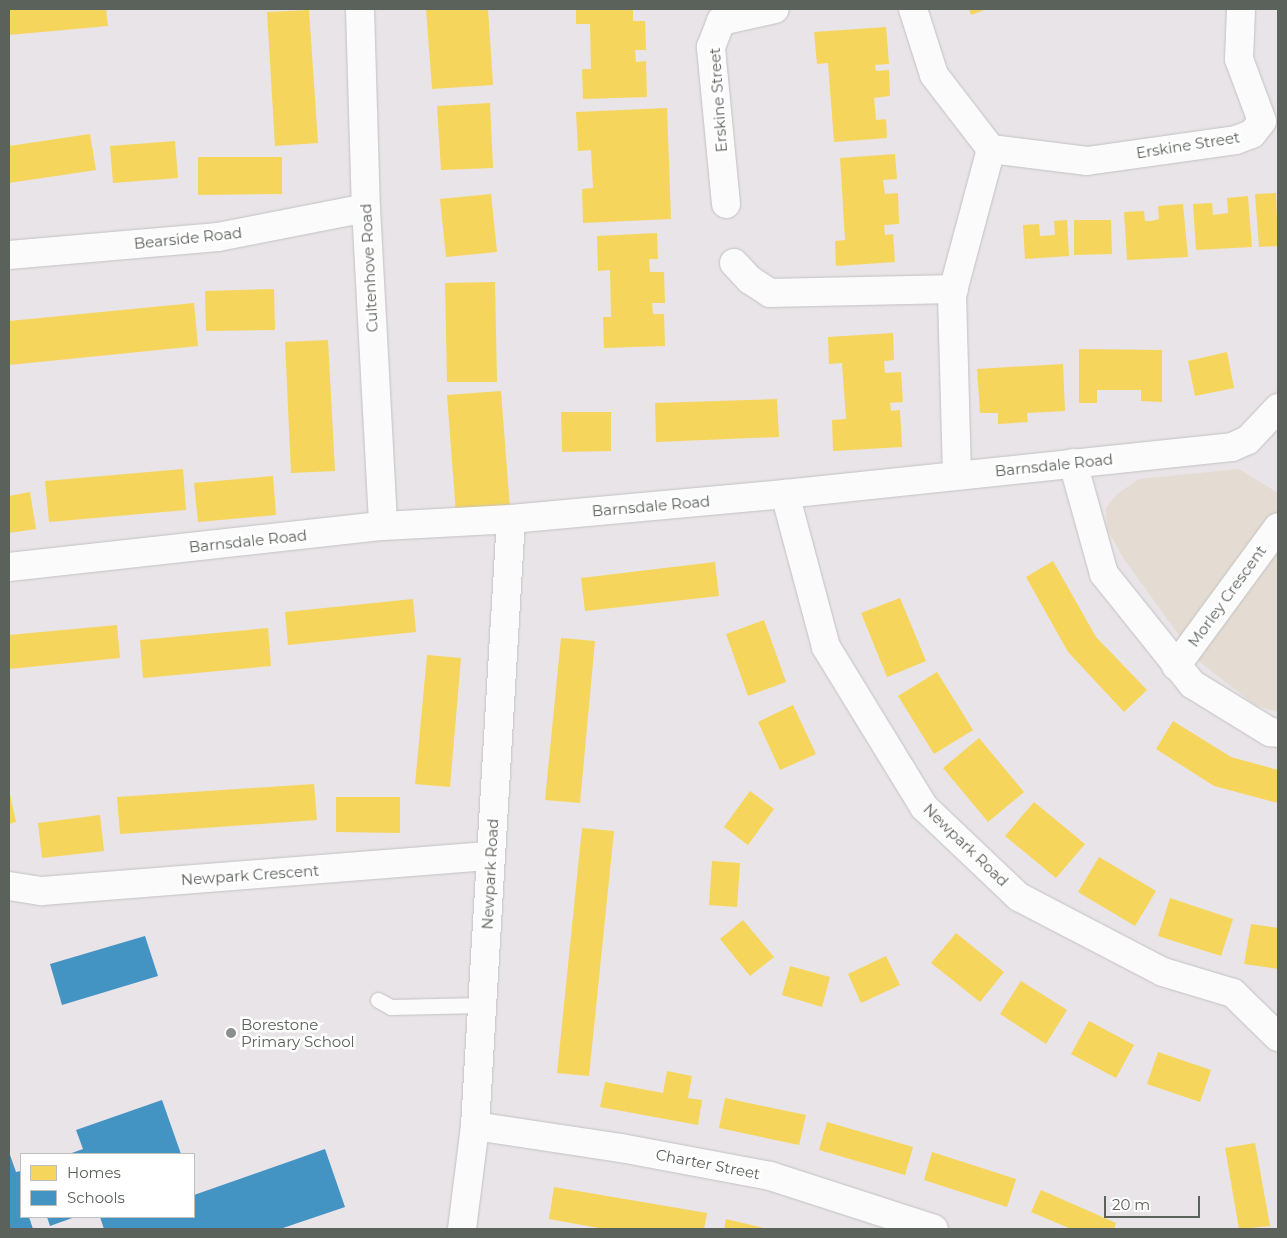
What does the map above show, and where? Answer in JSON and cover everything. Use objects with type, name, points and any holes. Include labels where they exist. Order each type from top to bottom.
[{"type":"street","name":"Cultenhove Road","points":[[360,9],[366,208],[383,526]]},
{"type":"street","name":"Erskine Street","points":[[726,204],[711,47],[721,21],[774,9]]},
{"type":"street","points":[[912,9],[934,75],[991,148],[954,289],[957,475]]},
{"type":"street","name":"Erskine Street","points":[[991,148],[1088,160],[1236,140],[1270,124],[1239,60],[1241,9]]},
{"type":"street","name":"Bearside Road","points":[[9,255],[218,237],[366,208]]},
{"type":"street","points":[[734,263],[750,280],[770,293],[954,289]]},
{"type":"street","name":"Barnsdale Road","points":[[9,567],[383,526],[511,519],[786,494],[1232,447],[1248,440],[1278,408]]},
{"type":"street","name":"Morley Crescent","points":[[1073,463],[1104,574],[1192,684],[1270,732],[1278,733]]},
{"type":"street","name":"Newpark Road","points":[[786,494],[826,647],[924,807],[1019,897],[1163,972],[1233,993],[1278,1037]]},
{"type":"street","name":"Newpark Road","points":[[462,1229],[475,1126],[511,519]]},
{"type":"street","name":"Morley Crescent","points":[[1176,666],[1278,527]]},
{"type":"street","name":"Newpark Crescent","points":[[9,886],[42,890],[491,856]]},
{"type":"street","name":"Charter Street","points":[[475,1126],[621,1148],[770,1176],[934,1229]]},
{"type":"lane","points":[[378,1000],[391,1007],[482,1005]]},
{"type":"shaded area","points":[[1239,469],[1278,493],[1278,712],[1255,705],[1196,659],[1124,559],[1107,529],[1106,508],[1116,495],[1139,479]]},
{"type":"building: Homes","points":[[9,9],[106,9],[108,26],[9,35]]},
{"type":"building: Homes","points":[[426,9],[488,9],[493,85],[432,89]]},
{"type":"building: Homes","points":[[576,9],[633,9],[633,21],[645,21],[646,50],[635,50],[636,62],[646,61],[647,97],[583,99],[582,69],[591,69],[590,24],[576,24]]},
{"type":"building: Homes","points":[[969,9],[987,9],[971,15]]},
{"type":"building: Homes","points":[[309,10],[318,143],[275,146],[267,12]]},
{"type":"building: Homes","points":[[886,27],[889,64],[875,65],[876,71],[889,70],[890,96],[874,98],[876,120],[886,119],[887,138],[834,142],[828,63],[817,64],[814,32]]},
{"type":"building: Homes","points":[[490,103],[493,168],[441,170],[437,106]]},
{"type":"building: Homes","points":[[667,108],[671,219],[583,223],[582,189],[593,188],[591,150],[578,151],[576,112]]},
{"type":"building: Homes","points":[[90,134],[96,170],[9,183],[9,146]]},
{"type":"building: Homes","points":[[175,141],[178,178],[113,183],[110,146]]},
{"type":"building: Homes","points":[[895,154],[897,179],[883,180],[885,194],[898,193],[899,224],[884,225],[885,235],[893,234],[895,262],[836,266],[835,241],[845,240],[840,158]]},
{"type":"building: Homes","points":[[198,157],[282,157],[282,194],[198,195]]},
{"type":"building: Homes","points":[[1276,193],[1278,246],[1259,247],[1255,194]]},
{"type":"building: Homes","points":[[491,194],[497,252],[446,257],[440,199]]},
{"type":"building: Homes","points":[[1248,196],[1252,247],[1196,250],[1193,204],[1212,203],[1213,215],[1228,213],[1227,198]]},
{"type":"building: Homes","points":[[1183,204],[1188,257],[1127,260],[1124,212],[1144,211],[1145,221],[1151,221],[1159,219],[1158,206]]},
{"type":"building: Homes","points":[[1067,220],[1069,256],[1025,259],[1023,225],[1039,224],[1040,236],[1055,235],[1054,221]]},
{"type":"building: Homes","points":[[1074,220],[1111,220],[1112,254],[1074,255]]},
{"type":"building: Homes","points":[[657,233],[658,259],[649,259],[650,272],[664,272],[665,303],[652,303],[653,314],[664,314],[665,346],[604,348],[603,317],[611,317],[610,270],[598,271],[597,236]]},
{"type":"building: Homes","points":[[495,282],[497,382],[447,382],[445,283]]},
{"type":"building: Homes","points":[[274,289],[275,330],[206,331],[205,291]]},
{"type":"building: Homes","points":[[194,303],[198,346],[9,365],[9,321]]},
{"type":"building: Homes","points":[[893,333],[894,360],[884,361],[885,373],[901,372],[903,402],[890,403],[891,411],[900,410],[902,447],[833,451],[832,420],[846,419],[842,363],[829,364],[828,337]]},
{"type":"building: Homes","points":[[328,340],[335,471],[291,473],[285,342]]},
{"type":"building: Homes","points":[[1079,349],[1162,350],[1162,402],[1141,401],[1141,390],[1097,390],[1097,403],[1079,403]]},
{"type":"building: Homes","points":[[1227,352],[1234,388],[1195,396],[1188,361]]},
{"type":"building: Homes","points":[[1063,364],[1065,411],[1027,413],[1028,422],[998,424],[998,413],[980,413],[977,369]]},
{"type":"building: Homes","points":[[501,391],[510,509],[456,514],[447,395]]},
{"type":"building: Homes","points":[[777,399],[779,437],[656,442],[655,403]]},
{"type":"building: Homes","points":[[561,412],[611,412],[611,451],[562,452]]},
{"type":"building: Homes","points":[[183,469],[186,510],[49,522],[45,481]]},
{"type":"building: Homes","points":[[273,476],[276,515],[198,522],[194,483]]},
{"type":"building: Homes","points":[[30,492],[36,529],[9,533],[9,496]]},
{"type":"building: Homes","points":[[1053,561],[1096,637],[1147,690],[1124,712],[1068,652],[1026,577]]},
{"type":"building: Homes","points":[[715,562],[719,596],[585,611],[581,578]]},
{"type":"building: Homes","points":[[900,598],[926,661],[887,677],[861,613]]},
{"type":"building: Homes","points":[[413,599],[416,632],[288,645],[285,612]]},
{"type":"building: Homes","points":[[764,620],[786,682],[748,696],[726,634]]},
{"type":"building: Homes","points":[[117,625],[120,658],[9,669],[9,635]]},
{"type":"building: Homes","points":[[268,628],[271,666],[143,678],[140,640]]},
{"type":"building: Homes","points":[[561,638],[595,641],[580,803],[545,800]]},
{"type":"building: Homes","points":[[427,655],[461,658],[450,787],[415,784]]},
{"type":"building: Homes","points":[[937,672],[973,730],[934,754],[898,696]]},
{"type":"building: Homes","points":[[793,705],[816,754],[780,770],[758,722]]},
{"type":"building: Homes","points":[[1173,721],[1231,757],[1278,770],[1278,803],[1214,786],[1156,749]]},
{"type":"building: Homes","points":[[979,738],[1024,792],[988,822],[943,768]]},
{"type":"building: Homes","points":[[314,784],[317,820],[120,834],[117,797]]},
{"type":"building: Homes","points":[[9,790],[16,822],[9,824]]},
{"type":"building: Homes","points":[[750,791],[774,809],[748,845],[724,827]]},
{"type":"building: Homes","points":[[336,797],[400,797],[400,833],[336,832]]},
{"type":"building: Homes","points":[[1034,802],[1085,844],[1056,878],[1005,836]]},
{"type":"building: Homes","points":[[100,815],[104,851],[42,858],[38,823]]},
{"type":"building: Homes","points":[[582,828],[614,831],[589,1076],[557,1073]]},
{"type":"building: Homes","points":[[1099,857],[1156,891],[1135,926],[1078,892]]},
{"type":"building: Homes","points":[[712,861],[740,863],[737,907],[709,905]]},
{"type":"building: Homes","points":[[1170,898],[1233,919],[1221,956],[1158,936]]},
{"type":"building: Homes","points":[[743,920],[774,957],[750,976],[720,939]]},
{"type":"building: Homes","points":[[1251,924],[1278,928],[1278,969],[1244,964]]},
{"type":"building: Homes","points":[[956,933],[1004,972],[980,1002],[931,963]]},
{"type":"building: Homes","points":[[886,956],[900,985],[861,1003],[848,974]]},
{"type":"building: Homes","points":[[790,966],[830,977],[822,1007],[782,995]]},
{"type":"building: Homes","points":[[1021,981],[1067,1010],[1046,1044],[1000,1014]]},
{"type":"building: Homes","points":[[1089,1021],[1134,1045],[1116,1078],[1071,1054]]},
{"type":"building: Homes","points":[[1158,1052],[1211,1070],[1200,1102],[1147,1084]]},
{"type":"building: Homes","points":[[667,1071],[692,1076],[688,1098],[702,1100],[698,1125],[600,1107],[605,1082],[663,1093]]},
{"type":"building: Homes","points":[[725,1098],[806,1115],[799,1145],[719,1128]]},
{"type":"building: Homes","points":[[827,1122],[913,1147],[905,1175],[819,1150]]},
{"type":"building: Homes","points":[[1255,1143],[1270,1226],[1239,1229],[1225,1148]]},
{"type":"building: Homes","points":[[932,1152],[1016,1179],[1007,1207],[924,1180]]},
{"type":"building: Homes","points":[[554,1187],[707,1213],[704,1229],[604,1229],[549,1219]]},
{"type":"building: Homes","points":[[1041,1190],[1116,1223],[1114,1229],[1071,1229],[1031,1212]]},
{"type":"building: Homes","points":[[726,1219],[768,1229],[724,1229]]},
{"type":"building: Schools","points":[[145,936],[158,976],[62,1005],[50,964]]},
{"type":"building: Schools","points":[[162,1100],[181,1153],[72,1153],[83,1149],[76,1130]]},
{"type":"building: Schools","points":[[325,1149],[345,1207],[280,1229],[104,1229],[100,1218],[195,1218],[195,1195]]},
{"type":"building: Schools","points":[[9,1152],[16,1172],[20,1171],[20,1218],[29,1218],[33,1229],[9,1229]]},
{"type":"building: Schools","points":[[47,1218],[72,1218],[50,1226]]},
{"type":"place","name":"Borestone Primary School","points":[[231,1033]]}]
